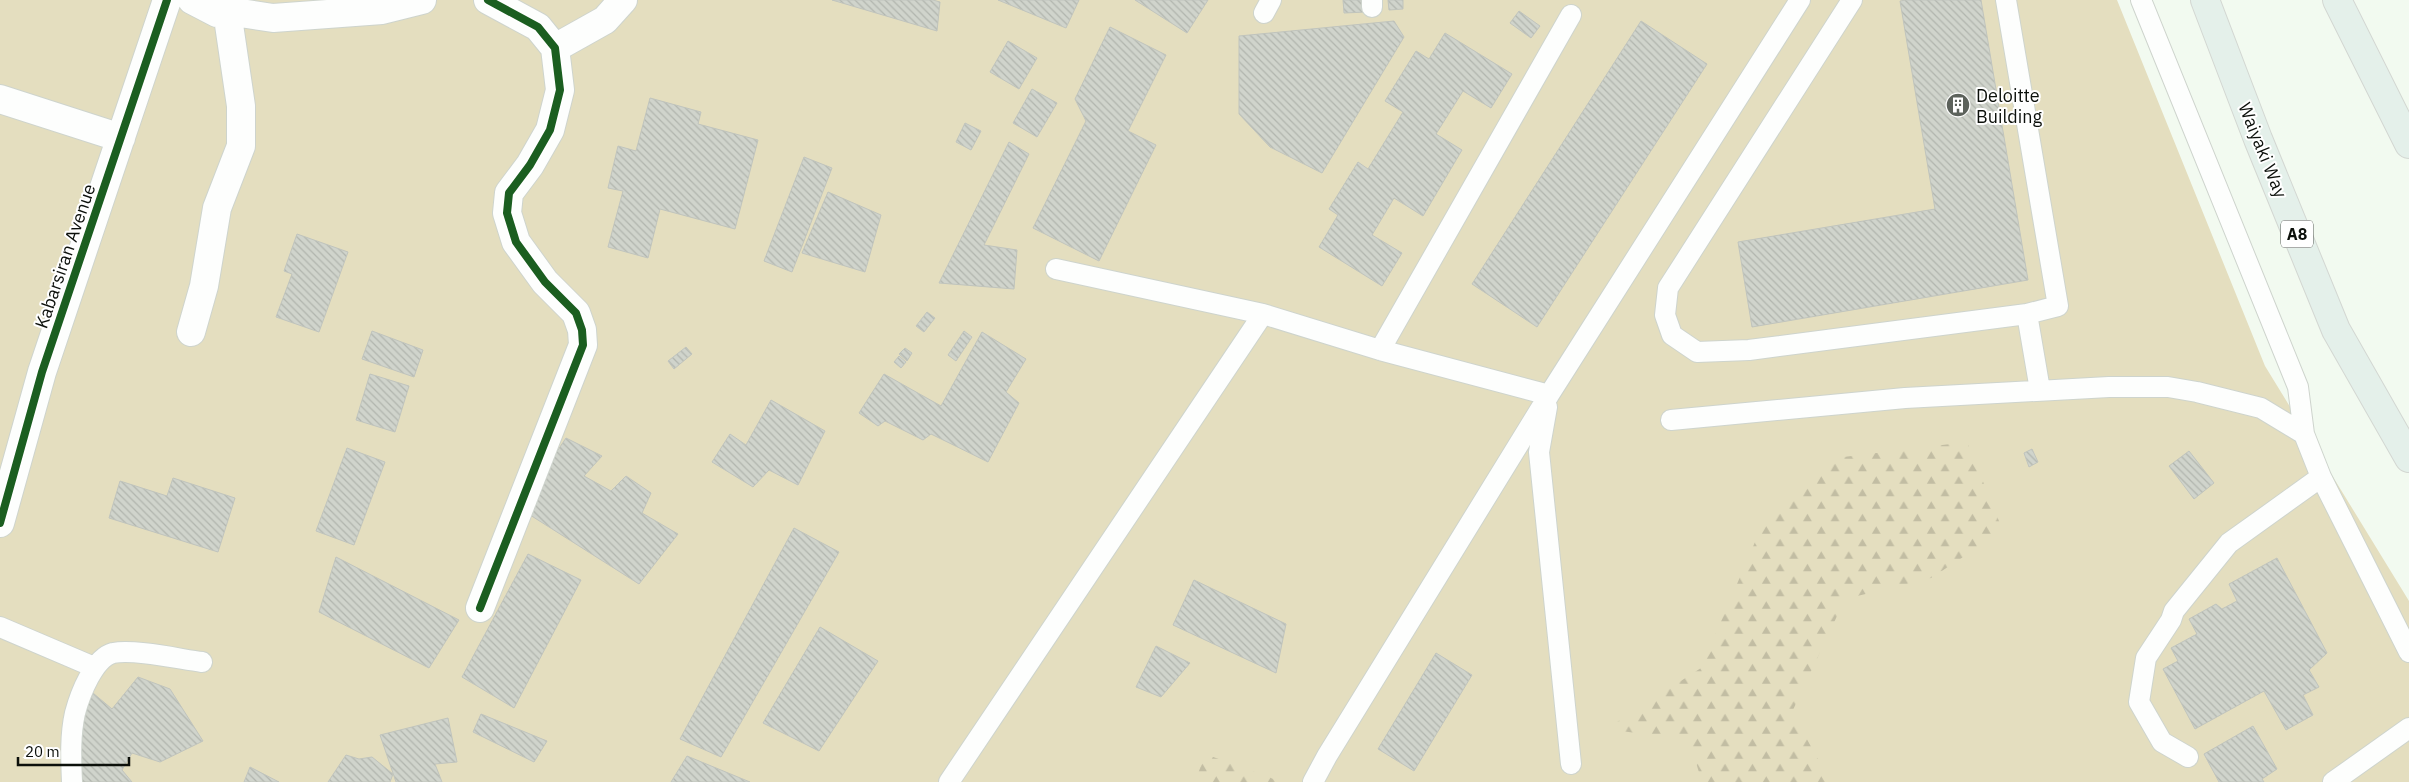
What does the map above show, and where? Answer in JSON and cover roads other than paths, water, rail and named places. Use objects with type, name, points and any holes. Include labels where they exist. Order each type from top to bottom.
[{"type":"highway","name":"Waiyaki Way","points":[[2205,0],[2258,139],[2336,330],[2409,458]]},
{"type":"highway","points":[[2338,0],[2408,141]]},
{"type":"street","name":"Kabarsiran Avenue","points":[[0,523],[42,372],[167,0]]},
{"type":"street","points":[[192,0],[217,13],[227,11],[273,18],[382,10],[422,0]]},
{"type":"street","points":[[480,608],[583,344],[582,330],[576,313],[545,282],[516,242],[507,213],[509,193],[530,165],[550,130],[560,90],[555,48],[538,27],[488,0]]},
{"type":"street","points":[[555,48],[605,20],[623,0]]},
{"type":"street","points":[[191,332],[204,286],[217,208],[241,146],[241,106],[227,11]]},
{"type":"street","points":[[0,99],[121,138]]},
{"type":"lane","points":[[1313,782],[1327,756],[1549,395],[1800,0]]},
{"type":"lane","points":[[1852,0],[1668,288],[1665,315],[1672,335],[1697,352],[1749,350],[2027,314],[2058,306],[2006,0]]},
{"type":"lane","points":[[2141,0],[2298,387],[2304,434],[2321,477],[2409,652]]},
{"type":"lane","points":[[1380,350],[1571,15]]},
{"type":"lane","points":[[1056,269],[1263,314],[1380,350],[1549,395]]},
{"type":"lane","points":[[949,782],[1263,314]]},
{"type":"lane","points":[[2027,314],[2040,390]]},
{"type":"lane","points":[[1671,420],[1905,398],[2040,390],[2168,387],[2197,392],[2261,408],[2304,434]]},
{"type":"lane","points":[[1549,395],[1539,452],[1571,764]]},
{"type":"lane","points":[[2188,757],[2162,742],[2139,702],[2146,658],[2171,620],[2174,610],[2229,543],[2321,477]]},
{"type":"lane","points":[[0,627],[94,667]]},
{"type":"lane","points":[[72,782],[71,751],[76,712],[94,667],[102,658],[114,653],[136,653],[202,662]]},
{"type":"lane","points":[[2333,782],[2409,728]]},
{"type":"place","name":"Deloitte Building","points":[[1958,105]]}]
